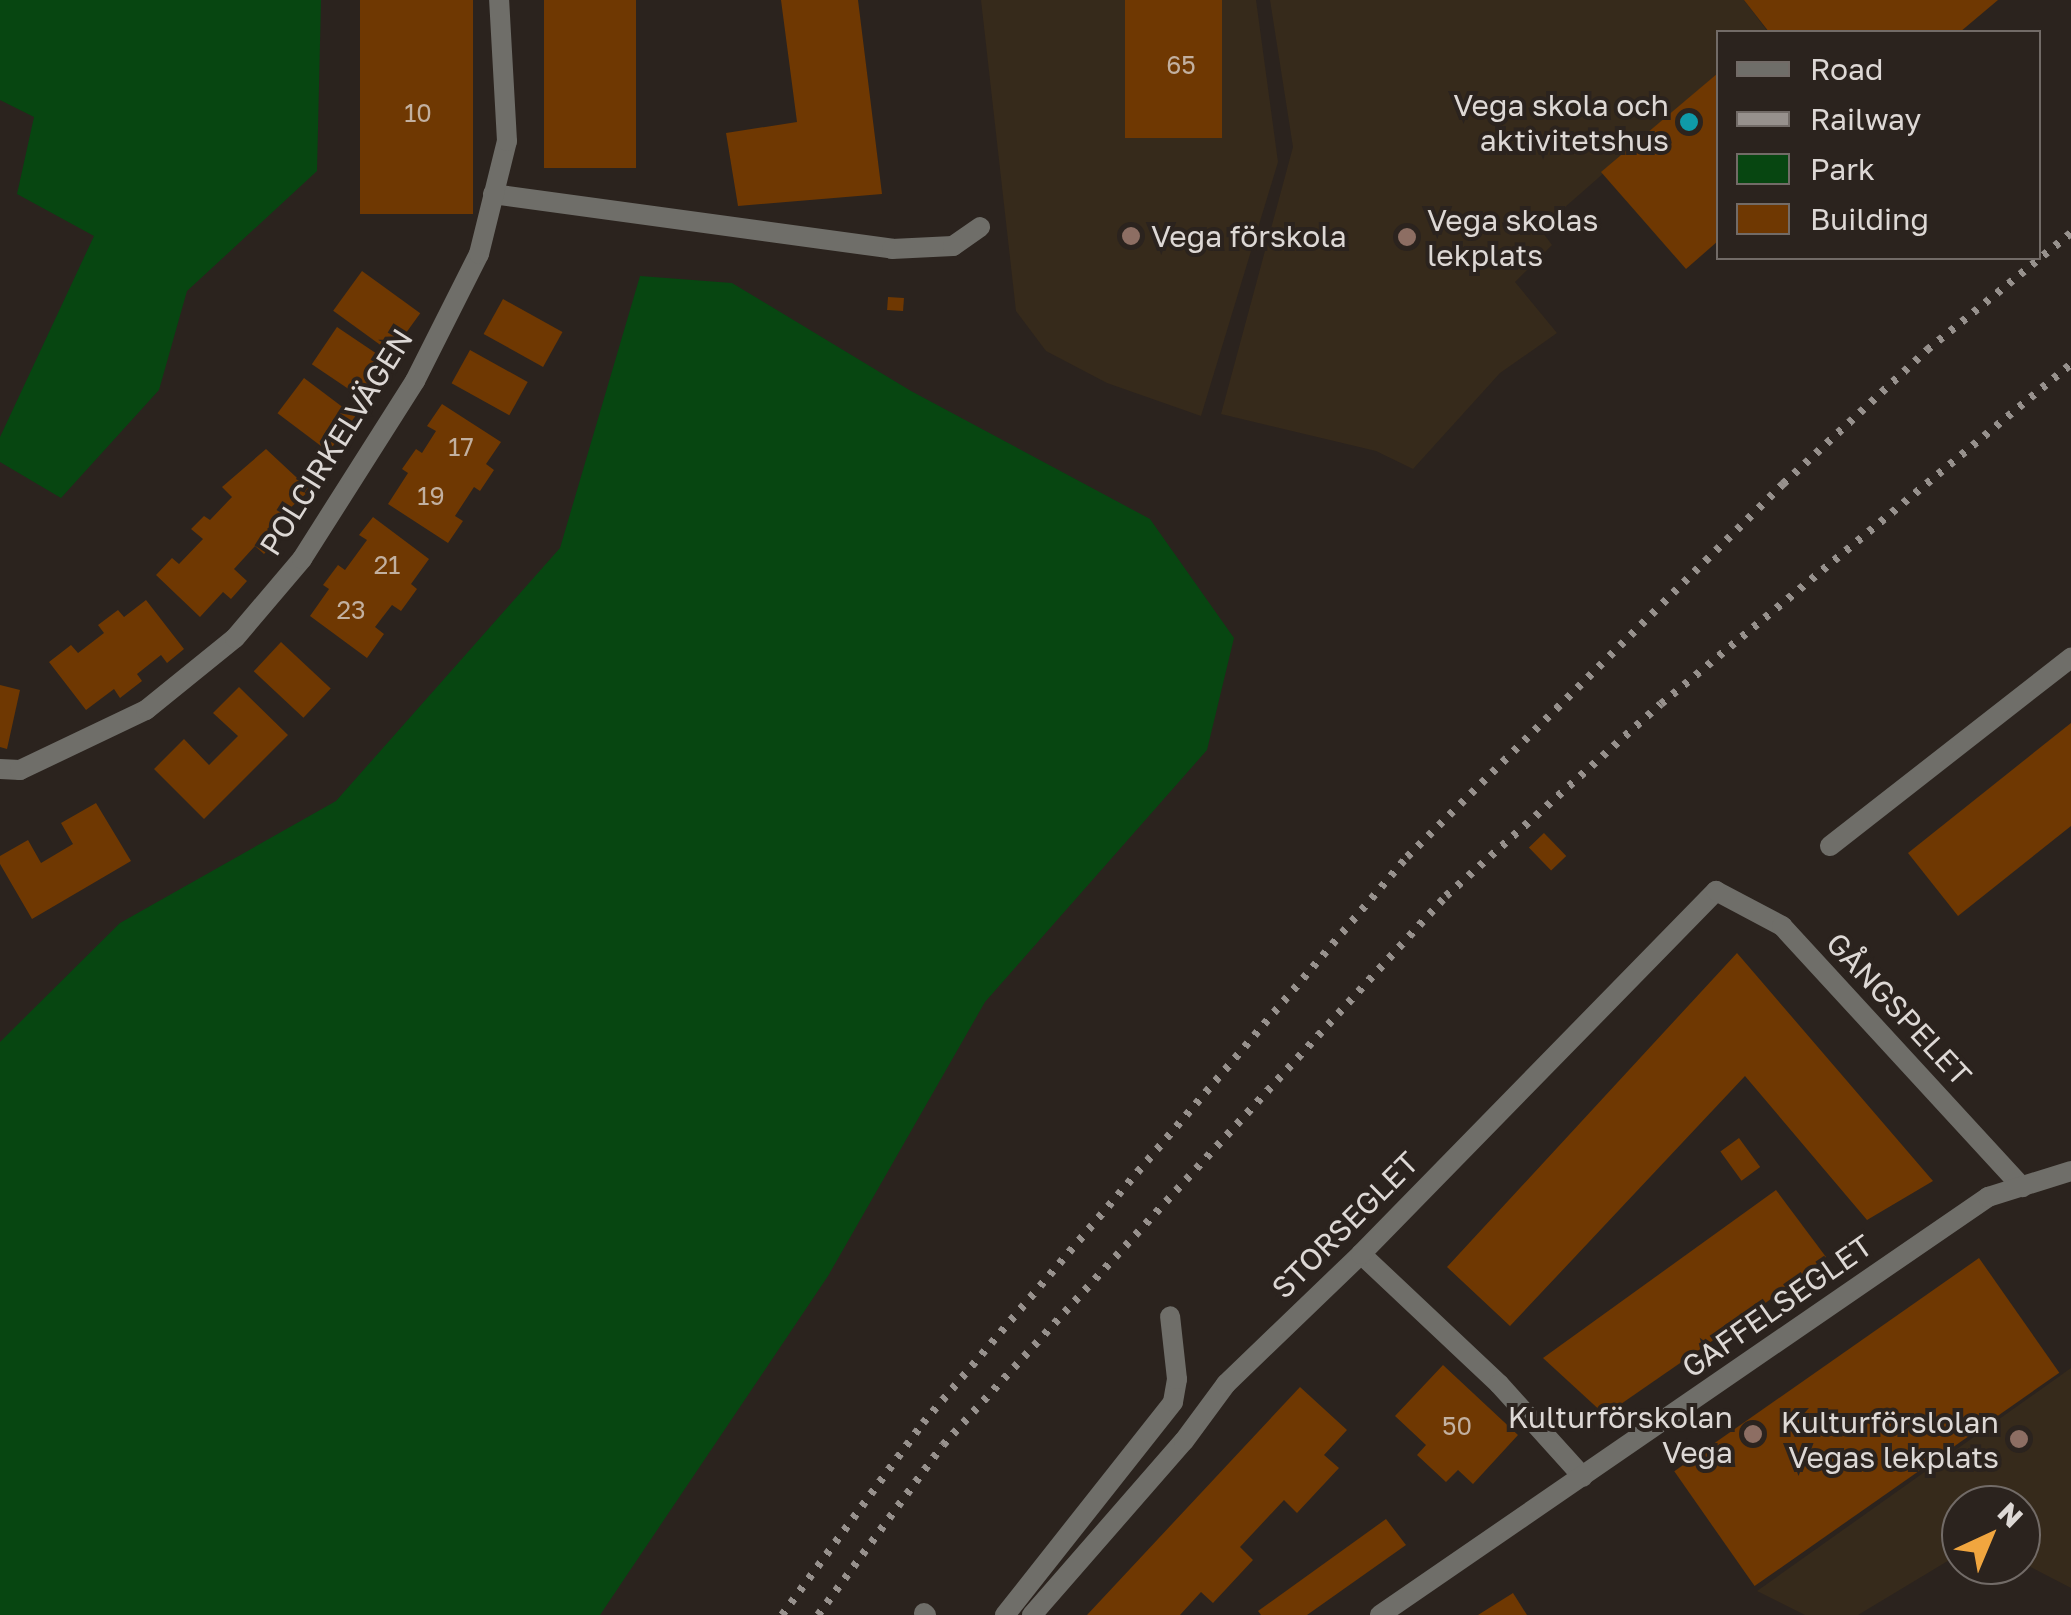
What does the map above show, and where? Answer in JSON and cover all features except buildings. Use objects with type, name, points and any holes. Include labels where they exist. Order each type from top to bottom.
[{"type":"street","name":"POLCIRKELVÄGEN","points":[[0,769],[20,770],[146,710],[235,638],[302,559],[416,381],[480,254],[508,141],[499,0]]},
{"type":"street","points":[[494,194],[892,248],[953,246],[980,226]]},
{"type":"street","points":[[1830,846],[2071,658]]},
{"type":"street","name":"GÅNGSPELET","points":[[1716,891],[1782,926],[2022,1187]]},
{"type":"street","name":"STORSEGLET","points":[[1032,1615],[1184,1442],[1226,1384],[1361,1254],[1716,891]]},
{"type":"street","name":"GAFFELSEGLET","points":[[1380,1615],[1988,1197],[2071,1171]]},
{"type":"street","points":[[1361,1254],[1499,1384],[1583,1477]]},
{"type":"street","points":[[1005,1615],[1173,1402],[1177,1379],[1170,1316]]},
{"type":"shaded area","name":"Vega förskola","points":[[981,0],[1256,0],[1278,162],[1201,416],[1107,383],[1046,351],[1016,311]]},
{"type":"shaded area","name":"Vega skolas lekplats","points":[[1270,0],[1744,0],[1766,30],[1716,30],[1716,75],[1540,229],[1552,245],[1515,282],[1557,333],[1500,373],[1413,469],[1376,451],[1221,414],[1293,147]]},
{"type":"shaded area","name":"Kulturförslolan Vegas lekplats","points":[[2071,1368],[2071,1588],[2041,1572],[2041,1485],[1941,1485],[1941,1565],[1858,1615],[1805,1615],[1757,1591]]},
{"type":"green space","points":[[0,0],[321,0],[317,171],[187,291],[159,390],[61,498],[0,462],[0,437],[94,236],[17,194],[34,117],[0,100]]},
{"type":"green space","points":[[640,276],[732,283],[911,391],[1150,519],[1234,638],[1207,750],[985,1002],[828,1276],[600,1615],[0,1615],[0,1042],[120,923],[336,801],[560,548]]},
{"type":"railway","points":[[2041,257],[2071,233]]},
{"type":"railway","points":[[782,1615],[923,1423],[1407,857],[1783,484],[1927,350],[2038,260]]},
{"type":"railway","points":[[818,1615],[943,1445],[1446,896],[1661,704],[2071,364]]},
{"type":"place","name":"Vega skola och aktivitetshus","points":[[1689,122]]},
{"type":"place","name":"Vega förskola","points":[[1131,236]]},
{"type":"place","name":"Vega skolas lekplats","points":[[1407,237]]},
{"type":"place","name":"Kulturförskolan Vega","points":[[1753,1434]]},
{"type":"place","name":"Kulturförslolan Vegas lekplats","points":[[2019,1439]]}]
